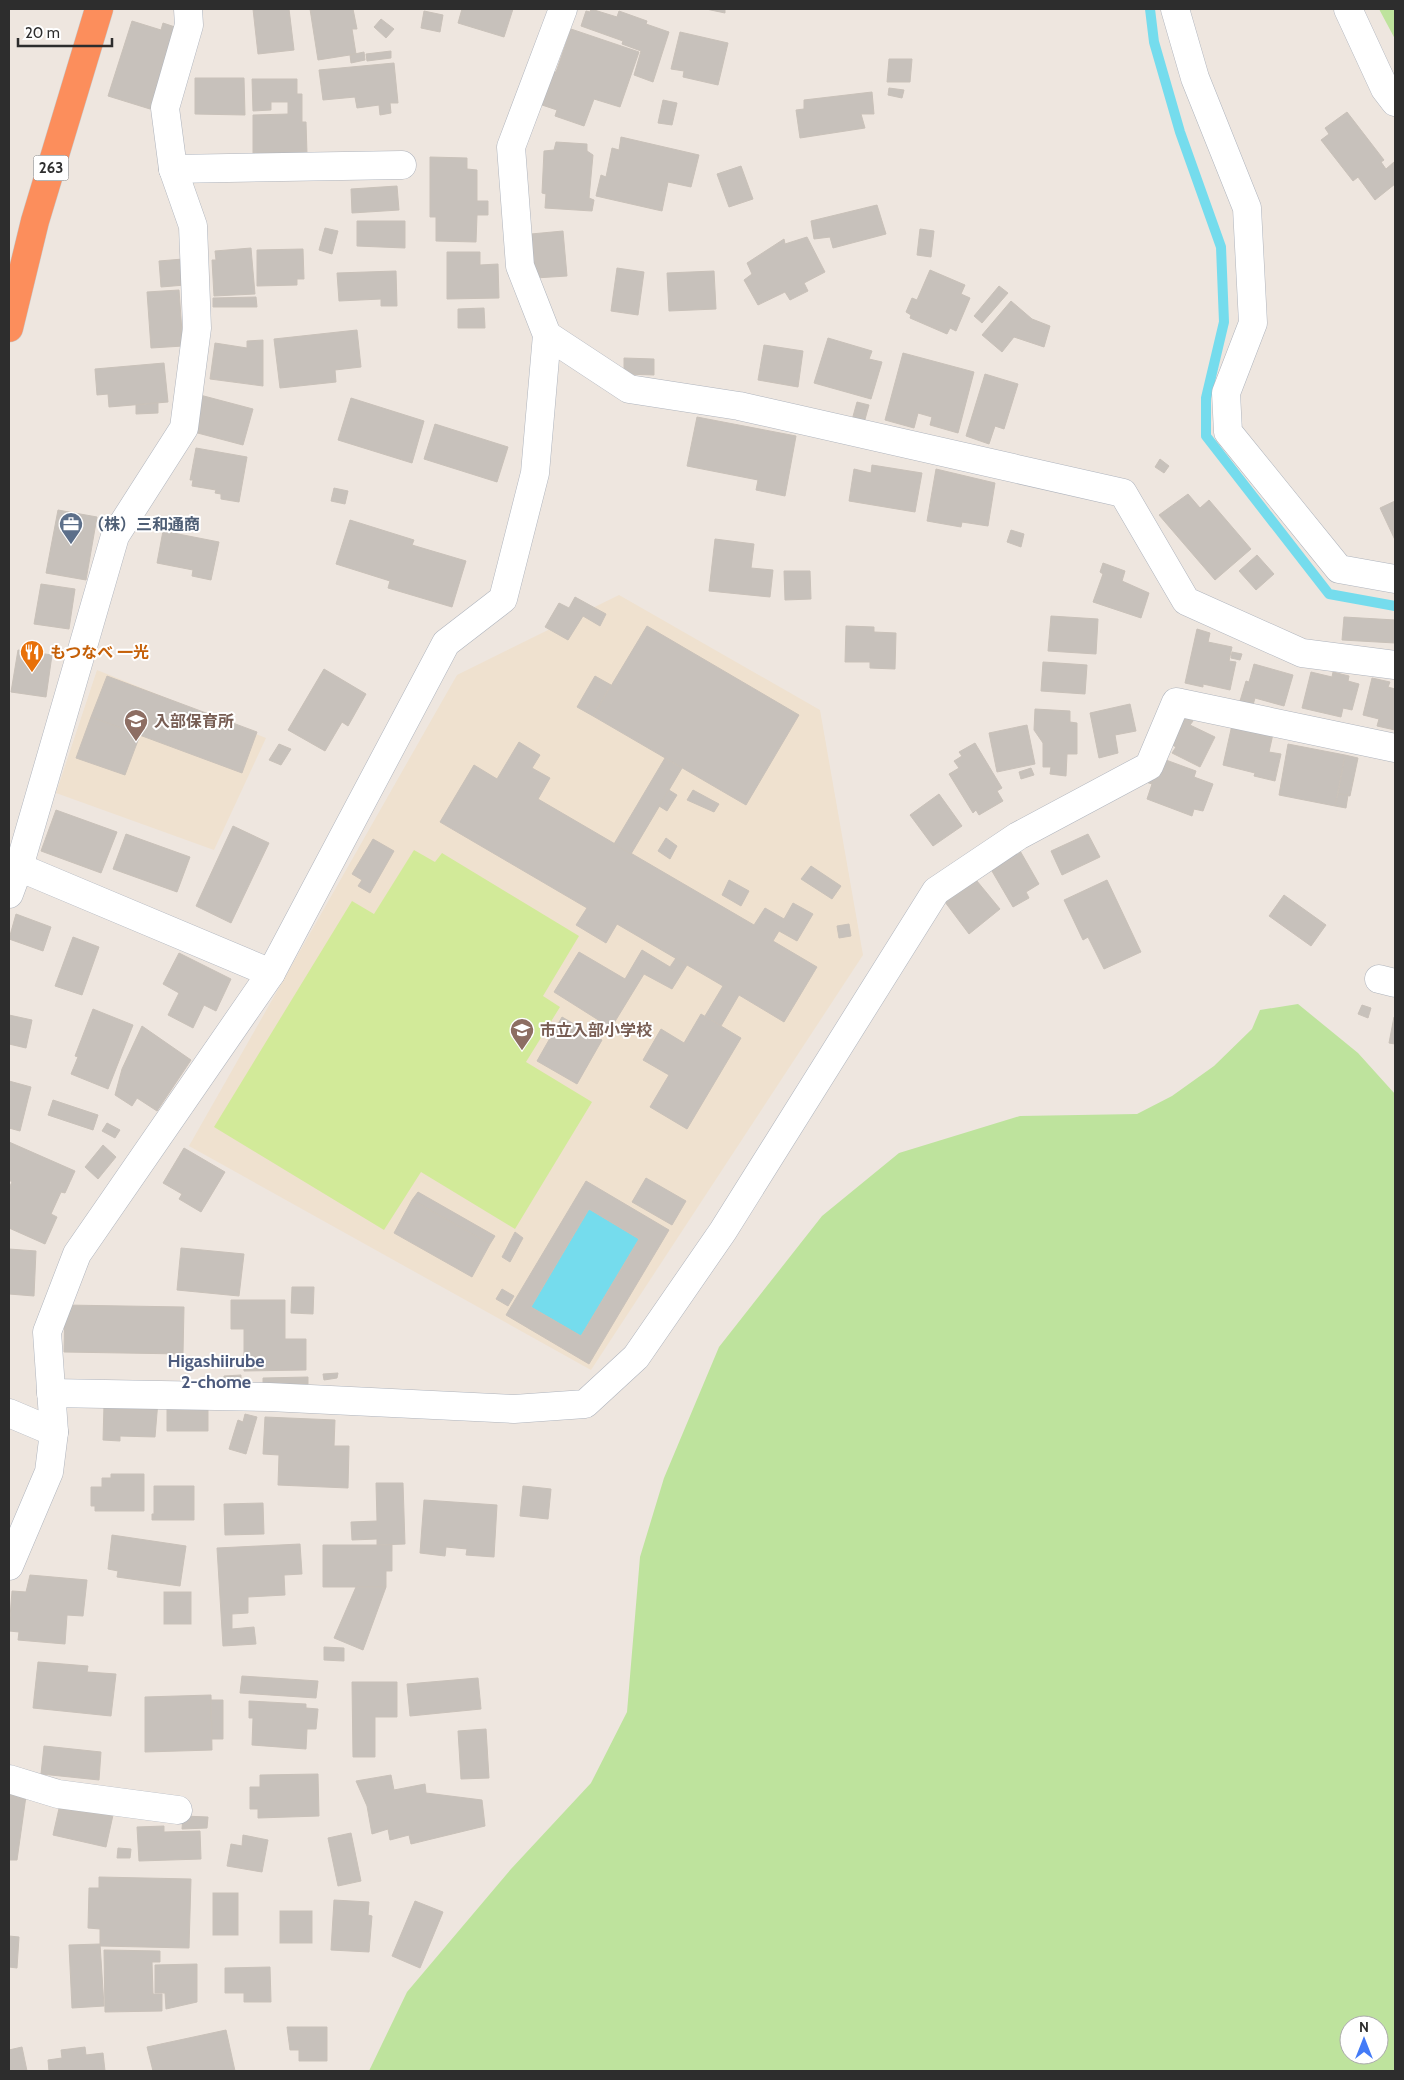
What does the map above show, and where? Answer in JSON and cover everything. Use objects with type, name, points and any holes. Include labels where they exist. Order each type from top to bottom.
[{"type":"highway","name":"263","points":[[9,328],[35,222],[99,9]]},
{"type":"street","points":[[9,894],[14,865],[115,536],[184,428],[197,328],[193,226],[173,169],[165,108],[189,25],[188,9]]},
{"type":"street","points":[[9,1566],[49,1472],[54,1432],[47,1332],[77,1254],[271,973],[446,643],[503,599],[536,472],[547,336],[520,266],[511,147],[563,9]]},
{"type":"street","points":[[1175,9],[1195,78],[1247,208],[1253,323],[1226,393],[1228,432],[1339,569],[1395,579]]},
{"type":"street","points":[[1348,9],[1385,89],[1395,102]]},
{"type":"street","points":[[173,169],[402,165]]},
{"type":"street","points":[[547,336],[629,389],[739,406],[1123,493],[1186,601],[1302,654],[1395,665]]},
{"type":"street","points":[[51,1393],[269,1397],[514,1409],[585,1404],[636,1357],[722,1231],[936,891],[1018,836],[1149,766],[1176,702],[1395,748]]},
{"type":"street","points":[[14,865],[271,973]]},
{"type":"street","points":[[9,1413],[54,1432]]},
{"type":"street","points":[[9,1779],[58,1794],[178,1810]]},
{"type":"shaded area","name":"市立入部小学校","points":[[619,595],[820,710],[863,955],[591,1370],[189,1146],[457,675]]},
{"type":"shaded area","points":[[97,670],[266,738],[214,850],[56,793]]},
{"type":"green space","points":[[1379,9],[1395,9],[1395,39]]},
{"type":"green space","points":[[414,850],[435,862],[442,853],[579,936],[543,996],[560,1007],[526,1062],[592,1102],[515,1229],[421,1172],[384,1230],[214,1127],[352,901],[374,914]]},
{"type":"green space","points":[[1298,1004],[1358,1053],[1395,1094],[1395,2071],[369,2071],[407,1992],[511,1869],[591,1783],[627,1712],[640,1557],[664,1478],[719,1347],[822,1216],[899,1153],[1020,1116],[1137,1114],[1172,1096],[1214,1066],[1252,1029],[1260,1010]]},
{"type":"water","points":[[589,1209],[639,1239],[581,1336],[531,1307]]},
{"type":"building","points":[[253,9],[289,9],[294,50],[258,54]]},
{"type":"building","points":[[310,9],[353,9],[357,29],[352,29],[356,54],[318,60]]},
{"type":"building","points":[[462,9],[513,9],[504,37],[458,23]]},
{"type":"building","points":[[591,9],[617,17],[619,11],[647,21],[646,24],[669,32],[653,82],[634,75],[641,51],[622,44],[623,41],[581,26],[586,11],[590,12]]},
{"type":"building","points":[[706,9],[725,9],[725,13]]},
{"type":"building","points":[[424,11],[443,15],[440,32],[421,28]]},
{"type":"building","points":[[381,19],[394,29],[386,38],[374,27]]},
{"type":"building","points":[[132,21],[161,30],[163,23],[175,27],[150,109],[108,96]]},
{"type":"building","points":[[571,29],[639,52],[620,107],[594,99],[584,126],[555,116],[557,110],[536,103],[548,70],[556,72]]},
{"type":"building","points":[[680,32],[728,43],[718,85],[683,77],[684,71],[671,69]]},
{"type":"building","points":[[391,51],[391,58],[367,61],[366,54]]},
{"type":"building","points":[[364,52],[365,60],[351,63],[350,55]]},
{"type":"building","points":[[889,59],[912,59],[910,82],[887,82]]},
{"type":"building","points":[[394,63],[398,103],[390,103],[391,113],[380,115],[379,105],[357,108],[355,97],[323,100],[319,70]]},
{"type":"building","points":[[195,78],[244,78],[245,115],[195,114]]},
{"type":"building","points":[[252,79],[297,79],[297,94],[302,94],[302,122],[306,122],[307,154],[253,155],[253,115],[288,114],[288,102],[271,102],[271,110],[253,111]]},
{"type":"building","points":[[889,88],[904,90],[902,98],[888,95]]},
{"type":"building","points":[[872,92],[874,114],[861,114],[865,128],[800,138],[796,110],[804,109],[804,100]]},
{"type":"building","points":[[663,100],[677,103],[672,125],[658,123]]},
{"type":"building","points":[[1347,112],[1384,160],[1381,162],[1386,169],[1394,162],[1395,165],[1395,184],[1375,200],[1358,177],[1353,181],[1321,140],[1329,134],[1325,128]]},
{"type":"building","points":[[621,137],[699,155],[691,187],[668,182],[662,211],[596,196],[601,175],[606,177],[612,148],[619,150]]},
{"type":"building","points":[[556,142],[587,144],[587,151],[593,155],[589,198],[594,200],[592,211],[545,208],[546,194],[542,193],[544,151],[554,150]]},
{"type":"building","points":[[430,157],[467,158],[467,169],[477,170],[477,201],[488,201],[488,215],[477,215],[476,242],[436,241],[436,217],[430,217]]},
{"type":"building","points":[[741,166],[753,199],[729,207],[717,174]]},
{"type":"building","points":[[397,186],[399,210],[352,213],[351,189]]},
{"type":"building","points":[[877,205],[886,234],[833,248],[830,237],[814,239],[811,221]]},
{"type":"building","points":[[357,221],[405,221],[405,248],[357,246]]},
{"type":"building","points":[[325,228],[338,231],[332,254],[319,250]]},
{"type":"building","points":[[920,229],[934,231],[931,257],[917,255]]},
{"type":"building","points":[[563,231],[567,276],[535,278],[531,234]]},
{"type":"building","points":[[807,237],[825,272],[804,283],[808,291],[790,300],[785,292],[758,305],[744,280],[752,274],[747,263],[784,239],[785,244]]},
{"type":"building","points":[[251,248],[255,294],[214,296],[212,260],[216,260],[215,251]]},
{"type":"building","points":[[303,249],[304,279],[297,279],[297,285],[257,286],[257,250]]},
{"type":"building","points":[[447,252],[480,252],[480,265],[498,264],[499,298],[447,299]]},
{"type":"building","points":[[183,259],[185,285],[161,287],[159,261]]},
{"type":"building","points":[[617,268],[644,272],[638,315],[611,311]]},
{"type":"building","points":[[930,270],[965,285],[961,294],[970,298],[956,331],[950,328],[947,334],[910,318],[911,315],[906,312],[912,298],[917,300]]},
{"type":"building","points":[[396,271],[397,306],[381,306],[381,299],[339,301],[337,273]]},
{"type":"building","points":[[714,271],[716,309],[669,311],[667,273]]},
{"type":"building","points":[[999,286],[1008,293],[982,323],[974,316]]},
{"type":"building","points":[[179,290],[183,346],[151,348],[147,292]]},
{"type":"building","points":[[256,297],[257,307],[213,307],[213,298]]},
{"type":"building","points":[[1011,301],[1032,319],[1050,326],[1044,347],[1014,337],[1002,352],[982,335]]},
{"type":"building","points":[[484,308],[485,328],[458,328],[458,309]]},
{"type":"building","points":[[357,330],[361,367],[335,370],[336,382],[280,388],[274,339]]},
{"type":"building","points":[[828,338],[872,351],[869,359],[882,362],[871,399],[814,383]]},
{"type":"building","points":[[263,340],[263,386],[210,379],[215,343],[247,348],[247,341]]},
{"type":"building","points":[[764,345],[803,351],[798,387],[758,380]]},
{"type":"building","points":[[903,353],[974,372],[958,433],[930,425],[932,417],[918,413],[914,428],[885,420]]},
{"type":"building","points":[[624,358],[654,359],[654,375],[624,374]]},
{"type":"building","points":[[164,363],[168,402],[109,407],[108,394],[97,395],[95,369]]},
{"type":"building","points":[[985,374],[1018,384],[1004,429],[995,426],[989,444],[966,436]]},
{"type":"building","points":[[200,395],[253,409],[243,445],[190,431]]},
{"type":"building","points":[[351,398],[424,421],[412,463],[338,440]]},
{"type":"building","points":[[857,402],[869,405],[864,423],[852,420]]},
{"type":"building","points":[[158,403],[158,413],[136,414],[136,405]]},
{"type":"building","points":[[697,417],[796,436],[785,496],[756,490],[758,480],[687,466]]},
{"type":"building","points":[[435,424],[508,447],[497,482],[424,459]]},
{"type":"building","points":[[196,448],[247,457],[239,502],[221,499],[221,494],[215,493],[216,490],[192,486],[193,480],[190,480]]},
{"type":"building","points":[[1160,459],[1169,466],[1164,473],[1155,467]]},
{"type":"building","points":[[872,465],[922,473],[915,512],[849,501],[854,469],[871,473]]},
{"type":"building","points":[[936,469],[995,483],[988,526],[962,522],[961,527],[927,521]]},
{"type":"building","points":[[334,488],[348,491],[345,504],[331,501]]},
{"type":"building","points":[[1188,494],[1200,508],[1209,500],[1251,549],[1215,580],[1159,515]]},
{"type":"building","points":[[1395,501],[1395,540],[1380,508]]},
{"type":"building","name":"（株）三和通商","points":[[58,510],[97,517],[86,580],[46,573]]},
{"type":"building","points":[[350,520],[414,540],[412,545],[466,561],[452,607],[388,588],[390,581],[336,564]]},
{"type":"building","points":[[1011,530],[1024,534],[1021,547],[1007,542]]},
{"type":"building","points":[[163,531],[219,542],[211,580],[192,576],[193,570],[157,563]]},
{"type":"building","points":[[715,539],[754,544],[751,568],[773,570],[770,597],[709,591]]},
{"type":"building","points":[[1257,555],[1274,574],[1256,590],[1239,571]]},
{"type":"building","points":[[1103,563],[1125,571],[1122,581],[1149,593],[1141,618],[1093,602],[1103,574],[1100,572]]},
{"type":"building","points":[[784,571],[810,571],[811,599],[785,600]]},
{"type":"building","points":[[41,584],[75,589],[69,629],[34,624]]},
{"type":"building","points":[[575,597],[606,614],[600,626],[583,616],[568,640],[545,627],[559,603],[569,608]]},
{"type":"building","points":[[1051,616],[1098,619],[1096,654],[1048,651]]},
{"type":"building","points":[[1344,617],[1395,620],[1395,643],[1342,640]]},
{"type":"building","points":[[647,626],[799,715],[746,805],[593,716]]},
{"type":"building","points":[[846,626],[874,627],[874,632],[896,633],[895,669],[870,668],[870,662],[845,662]]},
{"type":"building","points":[[1197,629],[1210,633],[1208,642],[1232,647],[1229,661],[1236,662],[1230,690],[1203,684],[1203,687],[1185,683]]},
{"type":"building","name":"もつなべ 一光","points":[[18,650],[52,655],[46,697],[11,692]]},
{"type":"building","points":[[1232,652],[1242,654],[1240,660],[1231,658]]},
{"type":"building","points":[[1043,662],[1087,665],[1085,694],[1041,691]]},
{"type":"building","points":[[1254,664],[1293,675],[1284,706],[1255,698],[1253,705],[1240,701],[1246,681],[1249,682]]},
{"type":"building","points":[[324,669],[366,694],[348,726],[342,722],[325,751],[288,730]]},
{"type":"building","points":[[1311,672],[1332,677],[1333,672],[1349,676],[1348,681],[1359,684],[1352,710],[1343,708],[1341,717],[1302,708]]},
{"type":"building","points":[[107,676],[257,732],[242,773],[91,717]]},
{"type":"building","points":[[595,676],[611,685],[593,716],[577,707]]},
{"type":"building","points":[[1372,678],[1390,682],[1388,687],[1395,689],[1395,730],[1377,726],[1379,719],[1363,715]]},
{"type":"building","points":[[1130,704],[1136,731],[1115,735],[1118,753],[1099,758],[1090,713]]},
{"type":"building","points":[[1035,709],[1070,711],[1070,722],[1077,723],[1077,754],[1067,754],[1066,776],[1050,774],[1051,767],[1043,767],[1043,743],[1034,730]]},
{"type":"building","points":[[1180,715],[1193,721],[1190,725],[1215,737],[1200,767],[1172,753],[1176,747],[1167,742]]},
{"type":"building","points":[[91,717],[140,735],[125,775],[76,758]]},
{"type":"building","points":[[1027,725],[1035,764],[997,772],[989,733]]},
{"type":"building","points":[[1232,725],[1273,734],[1269,752],[1281,754],[1275,781],[1254,776],[1255,773],[1223,765]]},
{"type":"building","points":[[519,742],[540,755],[532,768],[550,778],[538,799],[754,925],[765,908],[784,919],[793,903],[813,914],[797,941],[779,931],[773,941],[817,967],[784,1022],[739,995],[721,1026],[705,1016],[723,986],[617,924],[606,943],[576,925],[587,908],[440,822],[474,765],[497,779]]},
{"type":"building","points":[[975,743],[1002,788],[997,791],[1003,801],[979,815],[976,810],[973,813],[949,774],[959,768],[954,761],[962,756],[959,752]]},
{"type":"building","points":[[279,744],[291,749],[281,765],[269,760]]},
{"type":"building","points":[[1288,744],[1345,755],[1335,806],[1279,795]]},
{"type":"building","points":[[1345,755],[1358,758],[1350,796],[1338,794]]},
{"type":"building","points":[[1155,756],[1196,771],[1194,777],[1213,784],[1203,811],[1194,809],[1192,816],[1147,799],[1152,784],[1146,782]]},
{"type":"building","points":[[665,758],[682,768],[631,854],[614,844]]},
{"type":"building","points":[[1031,768],[1034,775],[1021,779],[1019,772]]},
{"type":"building","points":[[669,790],[677,795],[667,811],[659,806]]},
{"type":"building","points":[[693,790],[719,804],[714,812],[687,800]]},
{"type":"building","points":[[939,794],[962,826],[933,846],[910,815]]},
{"type":"building","points":[[1338,794],[1348,795],[1346,808],[1335,806]]},
{"type":"building","points":[[56,810],[117,832],[101,873],[41,851]]},
{"type":"building","points":[[233,826],[269,843],[231,923],[196,906]]},
{"type":"building","points":[[126,834],[190,857],[177,892],[113,869]]},
{"type":"building","points":[[1088,834],[1100,857],[1062,875],[1051,851]]},
{"type":"building","points":[[666,838],[677,846],[670,859],[658,851]]},
{"type":"building","points":[[373,839],[394,851],[370,893],[358,886],[362,880],[352,874]]},
{"type":"building","points":[[1019,849],[1039,884],[1026,892],[1029,898],[1013,907],[989,866]]},
{"type":"building","points":[[811,866],[841,886],[832,899],[801,879]]},
{"type":"building","points":[[972,875],[1000,909],[969,934],[945,902],[945,894]]},
{"type":"building","points":[[729,880],[749,891],[741,906],[722,895]]},
{"type":"building","points":[[1107,880],[1141,952],[1104,969],[1088,937],[1083,940],[1064,900]]},
{"type":"building","points":[[1284,895],[1326,925],[1311,946],[1269,916]]},
{"type":"building","points":[[16,914],[51,927],[43,951],[9,939]]},
{"type":"building","points":[[849,924],[851,936],[839,938],[837,926]]},
{"type":"building","points":[[73,937],[99,947],[82,995],[55,986]]},
{"type":"building","points":[[642,950],[670,967],[676,958],[687,965],[672,989],[644,974],[611,1028],[554,992],[579,952],[625,979]]},
{"type":"building","points":[[179,953],[231,979],[216,1011],[204,1005],[193,1028],[168,1015],[179,993],[163,984]]},
{"type":"building","points":[[1362,1005],[1371,1008],[1368,1018],[1358,1014]]},
{"type":"building","points":[[93,1009],[133,1025],[108,1089],[71,1074],[78,1057],[75,1056]]},
{"type":"building","points":[[701,1014],[741,1038],[687,1129],[650,1107],[669,1075],[643,1060],[661,1029],[684,1043]]},
{"type":"building","points":[[9,1015],[32,1020],[26,1048],[9,1044]]},
{"type":"building","points":[[562,1017],[602,1040],[577,1084],[537,1061]]},
{"type":"building","points":[[1395,1017],[1395,1044],[1389,1043]]},
{"type":"building","points":[[142,1026],[191,1060],[157,1111],[137,1098],[132,1106],[115,1095],[122,1069]]},
{"type":"building","points":[[9,1081],[31,1087],[20,1131],[9,1128]]},
{"type":"building","points":[[53,1100],[98,1115],[93,1130],[48,1115]]},
{"type":"building","points":[[107,1123],[120,1130],[115,1138],[102,1131]]},
{"type":"building","points":[[9,1142],[75,1171],[65,1193],[61,1192],[51,1214],[57,1217],[45,1244],[9,1228],[9,1188],[12,1182],[9,1180]]},
{"type":"building","points":[[103,1145],[116,1157],[98,1179],[85,1167]]},
{"type":"building","points":[[184,1148],[225,1172],[201,1212],[179,1199],[182,1194],[163,1183]]},
{"type":"building","points":[[646,1178],[686,1201],[672,1225],[632,1202]]},
{"type":"building","points":[[586,1181],[669,1230],[589,1364],[506,1315]],"holes":[[[589,1209],[639,1239],[581,1336],[531,1307]]]},
{"type":"building","points":[[418,1192],[495,1236],[490,1244],[412,1200]]},
{"type":"building","points":[[412,1200],[490,1244],[472,1277],[394,1233]]},
{"type":"building","points":[[515,1232],[523,1238],[510,1262],[502,1257]]},
{"type":"building","points":[[181,1248],[244,1254],[239,1296],[177,1290]]},
{"type":"building","points":[[9,1249],[36,1251],[34,1296],[9,1294]]},
{"type":"building","points":[[292,1287],[314,1287],[313,1314],[291,1313]]},
{"type":"building","points":[[502,1289],[514,1296],[508,1306],[496,1299]]},
{"type":"building","points":[[231,1300],[285,1300],[285,1339],[306,1339],[306,1370],[244,1371],[244,1329],[231,1329]]},
{"type":"building","points":[[65,1305],[184,1307],[183,1354],[64,1352]]},
{"type":"building","points":[[338,1373],[337,1378],[324,1380],[323,1374]]},
{"type":"building","points":[[241,1375],[241,1385],[223,1385],[224,1376]]},
{"type":"building","points":[[308,1377],[308,1384],[263,1385],[263,1378]]},
{"type":"building","points":[[208,1397],[208,1431],[167,1431],[167,1398]]},
{"type":"building","points":[[158,1401],[155,1437],[120,1436],[120,1441],[103,1440],[104,1405]]},
{"type":"building","points":[[245,1414],[257,1417],[246,1454],[229,1449],[238,1420],[243,1422]]},
{"type":"building","points":[[265,1417],[335,1420],[334,1446],[349,1446],[348,1488],[278,1485],[279,1455],[263,1454]]},
{"type":"building","points":[[111,1474],[144,1474],[144,1511],[95,1511],[95,1506],[91,1506],[91,1487],[102,1487],[102,1478],[111,1478]]},
{"type":"building","points":[[376,1483],[403,1483],[405,1544],[377,1545],[377,1539],[352,1540],[351,1522],[377,1521]]},
{"type":"building","points":[[154,1486],[194,1486],[194,1520],[152,1520],[152,1514],[154,1514]]},
{"type":"building","points":[[523,1486],[551,1489],[548,1519],[520,1516]]},
{"type":"building","points":[[424,1500],[497,1505],[494,1557],[466,1555],[467,1549],[446,1547],[445,1556],[420,1553]]},
{"type":"building","points":[[263,1503],[264,1534],[225,1535],[224,1504]]},
{"type":"building","points":[[112,1535],[186,1546],[180,1586],[117,1577],[118,1571],[108,1569]]},
{"type":"building","points":[[300,1544],[302,1574],[284,1575],[285,1595],[248,1597],[248,1613],[232,1614],[232,1629],[254,1627],[256,1644],[223,1646],[217,1548]]},
{"type":"building","points":[[323,1545],[392,1545],[392,1571],[386,1571],[386,1587],[323,1587]]},
{"type":"building","points":[[30,1575],[87,1580],[83,1616],[67,1615],[65,1644],[18,1640],[19,1632],[9,1631],[12,1591],[26,1592]]},
{"type":"building","points":[[356,1587],[386,1587],[363,1650],[334,1638]]},
{"type":"building","points":[[164,1592],[191,1592],[191,1624],[164,1624]]},
{"type":"building","points":[[324,1647],[344,1648],[344,1661],[324,1660]]},
{"type":"building","points":[[38,1662],[88,1666],[87,1672],[116,1674],[111,1716],[33,1708]]},
{"type":"building","points":[[242,1676],[318,1681],[316,1698],[240,1693]]},
{"type":"building","points":[[478,1678],[481,1709],[410,1716],[407,1684]]},
{"type":"building","points":[[352,1682],[397,1682],[397,1717],[375,1717],[375,1757],[353,1757]]},
{"type":"building","points":[[211,1695],[212,1750],[145,1752],[145,1697]]},
{"type":"building","points":[[211,1700],[223,1700],[223,1739],[212,1739]]},
{"type":"building","points":[[249,1701],[306,1704],[306,1708],[318,1709],[316,1729],[307,1729],[306,1749],[252,1745],[253,1718],[249,1718]]},
{"type":"building","points":[[486,1729],[489,1778],[461,1779],[458,1731]]},
{"type":"building","points":[[44,1746],[101,1752],[99,1780],[41,1774]]},
{"type":"building","points":[[318,1774],[319,1816],[258,1818],[258,1809],[250,1809],[250,1787],[260,1787],[260,1775]]},
{"type":"building","points":[[391,1775],[394,1790],[425,1784],[426,1793],[482,1800],[485,1826],[411,1844],[409,1835],[390,1840],[388,1829],[372,1834],[367,1806],[356,1781]]},
{"type":"building","points":[[9,1792],[26,1796],[17,1860],[9,1860]]},
{"type":"building","points":[[60,1804],[113,1815],[106,1847],[53,1835]]},
{"type":"building","points":[[183,1816],[208,1817],[207,1828],[182,1829]]},
{"type":"building","points":[[164,1826],[164,1832],[200,1831],[201,1859],[139,1861],[137,1827]]},
{"type":"building","points":[[351,1833],[361,1881],[338,1886],[328,1838]]},
{"type":"building","points":[[243,1835],[268,1840],[262,1872],[227,1866],[231,1844],[242,1846]]},
{"type":"building","points":[[118,1848],[131,1849],[130,1858],[117,1858]]},
{"type":"building","points":[[99,1877],[191,1879],[189,1948],[100,1946],[100,1929],[88,1928],[89,1888],[99,1888]]},
{"type":"building","points":[[213,1893],[238,1893],[238,1935],[213,1935]]},
{"type":"building","points":[[334,1900],[369,1902],[368,1915],[372,1916],[369,1952],[331,1950]]},
{"type":"building","points":[[415,1901],[443,1912],[420,1968],[392,1956]]},
{"type":"building","points":[[280,1911],[312,1911],[312,1943],[280,1943]]},
{"type":"building","points":[[9,1936],[19,1937],[17,1968],[9,1967]]},
{"type":"building","points":[[100,1944],[104,2006],[72,2008],[69,1945]]},
{"type":"building","points":[[104,1950],[160,1951],[160,1962],[152,1962],[153,1994],[162,1994],[162,2011],[105,2012]]},
{"type":"building","points":[[197,1964],[197,2002],[166,2009],[165,1993],[155,1993],[155,1965]]},
{"type":"building","points":[[270,1967],[271,2002],[244,2002],[244,1993],[225,1993],[225,1968]]},
{"type":"building","points":[[287,2027],[327,2027],[327,2061],[299,2061],[299,2050],[290,2050]]},
{"type":"building","points":[[226,2030],[235,2071],[153,2071],[147,2047]]},
{"type":"building","points":[[22,2047],[27,2071],[9,2071],[9,2050]]},
{"type":"building","points":[[85,2047],[86,2055],[103,2053],[105,2071],[49,2071],[48,2060],[62,2058],[61,2050]]},
{"type":"waterway","points":[[1150,9],[1154,42],[1180,132],[1221,247],[1224,322],[1206,398],[1206,436],[1329,594],[1395,606]]},
{"type":"place","name":"（株）三和通商","points":[[71,545]]},
{"type":"place","name":"もつなべ 一光","points":[[32,673]]},
{"type":"place","name":"入部保育所","points":[[136,742]]},
{"type":"place","name":"市立入部小学校","points":[[522,1051]]},
{"type":"district","name":"Higashiirube 2-chome","points":[[216,1371]]}]
